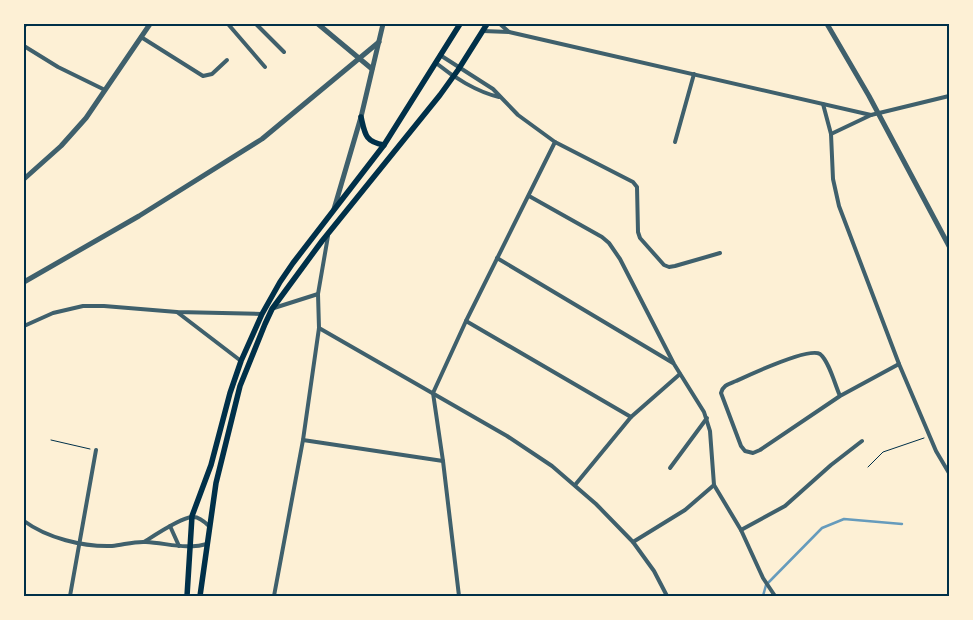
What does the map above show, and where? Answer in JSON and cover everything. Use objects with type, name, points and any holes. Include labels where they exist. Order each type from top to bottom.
[{"type":"main road","points":[[187,596],[192,516],[211,465],[230,393],[241,361],[262,314],[288,270],[384,145],[460,24]]},
{"type":"main road","points":[[200,596],[216,483],[240,386],[272,309],[329,233],[454,76],[487,24]]},
{"type":"main road","points":[[361,117],[368,140],[384,145]]},
{"type":"street","points":[[24,179],[70,137],[106,91],[150,24]]},
{"type":"street","points":[[228,24],[264,67]]},
{"type":"street","points":[[256,24],[284,52]]},
{"type":"street","points":[[318,24],[372,69]]},
{"type":"street","points":[[334,210],[361,117],[383,24]]},
{"type":"street","points":[[500,24],[509,32]]},
{"type":"street","points":[[828,24],[879,114],[949,246]]},
{"type":"street","points":[[483,32],[509,32],[871,115]]},
{"type":"street","points":[[141,37],[203,76],[212,74],[227,60]]},
{"type":"street","points":[[24,282],[207,175],[262,139],[378,42]]},
{"type":"street","points":[[24,46],[106,91]]},
{"type":"street","points":[[440,55],[493,89],[518,115],[555,142],[633,182],[638,192],[638,232],[640,238],[659,261],[669,267],[720,253]]},
{"type":"street","points":[[436,63],[454,76],[486,94],[499,97]]},
{"type":"street","points":[[675,142],[694,74]]},
{"type":"street","points":[[831,134],[871,115],[949,96]]},
{"type":"street","points":[[824,104],[831,134],[833,179],[838,206],[899,364],[936,451],[949,473]]},
{"type":"street","points":[[459,596],[443,461],[432,393],[555,142]]},
{"type":"street","points":[[529,196],[602,237],[620,258],[674,364],[699,402],[707,418],[710,431],[714,485],[741,530],[762,578],[775,596]]},
{"type":"street","points":[[274,596],[303,440],[319,328],[318,294],[329,233]]},
{"type":"street","points":[[497,258],[674,364]]},
{"type":"street","points":[[272,309],[318,294]]},
{"type":"street","points":[[24,318],[26,325],[65,310],[83,306],[177,312],[262,314]]},
{"type":"street","points":[[177,312],[241,361]]},
{"type":"street","points":[[466,322],[631,417]]},
{"type":"street","points":[[319,328],[532,451],[575,485],[633,542],[654,571],[667,596]]},
{"type":"street","points":[[840,396],[825,361],[817,353],[813,352],[800,355],[726,385],[722,388],[721,393],[741,446],[744,451],[753,453],[840,396],[899,364]]},
{"type":"street","points":[[575,485],[631,417],[680,374]]},
{"type":"street","points":[[670,468],[707,418]]},
{"type":"street","points":[[303,440],[443,461]]},
{"type":"street","points":[[741,530],[785,506],[831,465],[862,441]]},
{"type":"street","points":[[70,596],[96,450]]},
{"type":"street","points":[[633,542],[685,510],[714,485]]},
{"type":"street","points":[[144,542],[170,526],[192,516],[210,526]]},
{"type":"street","points":[[24,521],[46,534],[101,546],[144,542],[179,546],[208,544]]},
{"type":"street","points":[[170,526],[179,546]]},
{"type":"path","points":[[868,467],[883,452],[930,437]]},
{"type":"path","points":[[51,440],[96,450]]},
{"type":"waterway","points":[[763,596],[766,585],[822,528],[844,519],[902,524]]}]
